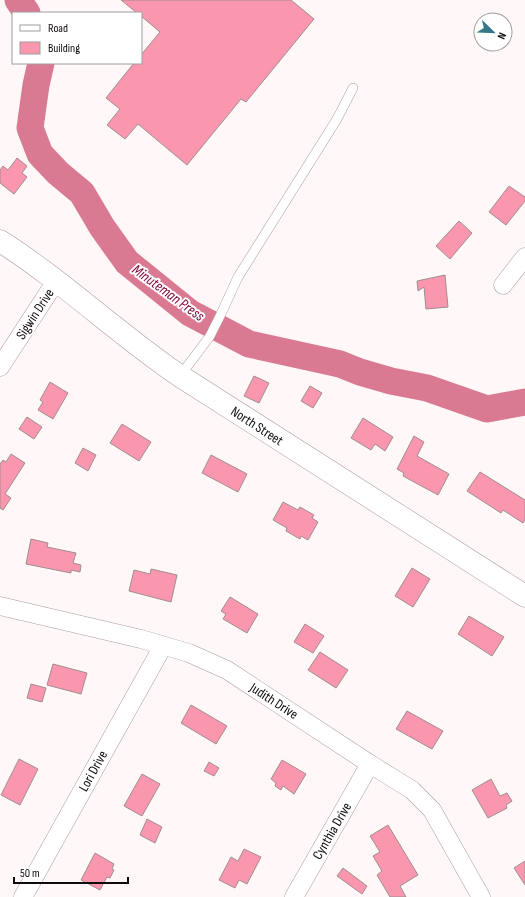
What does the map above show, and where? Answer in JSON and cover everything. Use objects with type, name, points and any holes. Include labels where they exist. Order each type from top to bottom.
[{"type":"main road","name":"North Street","points":[[0,241],[56,281],[148,354],[180,376],[525,596]]},
{"type":"street","points":[[503,285],[525,257]]},
{"type":"street","name":"Sigwin Drive","points":[[0,367],[56,281]]},
{"type":"street","name":"Judith Drive","points":[[0,606],[141,639],[189,653],[227,670],[412,790],[432,810],[481,897]]},
{"type":"street","name":"Lori Drive","points":[[23,897],[163,646]]},
{"type":"street","name":"Cynthia Drive","points":[[294,897],[370,764]]},
{"type":"lane","points":[[180,376],[210,336],[238,277],[338,119],[353,88]]},
{"type":"building","points":[[121,0],[291,0],[314,19],[246,102],[241,99],[187,165],[138,124],[125,139],[107,125],[120,109],[106,98],[133,64],[142,64],[142,54],[160,32],[142,17],[142,12],[136,12]]},
{"type":"building","points":[[17,158],[27,166],[22,173],[27,177],[14,194],[0,183],[0,170],[3,166],[8,170]]},
{"type":"building","points":[[509,186],[525,197],[525,201],[506,225],[489,212]]},
{"type":"building","points":[[459,221],[472,233],[450,259],[436,246]]},
{"type":"building","points":[[445,275],[448,307],[426,309],[424,287],[418,291],[417,281]]},
{"type":"building","points":[[254,376],[269,383],[259,403],[244,396]]},
{"type":"building","points":[[50,382],[68,393],[53,419],[38,410],[43,402],[40,400]]},
{"type":"building","points":[[310,386],[322,393],[313,408],[301,401]]},
{"type":"building","points":[[27,417],[42,427],[34,439],[19,429]]},
{"type":"building","points":[[363,418],[393,437],[385,451],[375,444],[371,450],[351,438]]},
{"type":"building","points":[[122,424],[151,442],[139,461],[110,443]]},
{"type":"building","points":[[414,436],[424,442],[417,456],[449,474],[438,495],[403,476],[404,473],[397,469]]},
{"type":"building","points":[[83,448],[96,455],[88,471],[75,463]]},
{"type":"building","points":[[11,454],[25,463],[5,494],[11,498],[3,510],[0,508],[0,464],[3,460],[6,462]]},
{"type":"building","points":[[211,455],[247,474],[238,492],[202,473]]},
{"type":"building","points":[[480,472],[525,500],[525,519],[523,523],[503,510],[501,513],[467,491]]},
{"type":"building","points":[[283,502],[298,510],[300,507],[314,515],[312,518],[318,522],[308,540],[301,536],[300,539],[286,531],[287,528],[273,520]]},
{"type":"building","points":[[31,539],[48,543],[47,547],[76,553],[73,563],[81,565],[80,572],[71,570],[71,573],[26,564]]},
{"type":"building","points":[[412,568],[430,579],[413,607],[395,596]]},
{"type":"building","points":[[151,569],[177,575],[171,602],[129,591],[134,570],[150,574]]},
{"type":"building","points":[[230,597],[258,614],[247,633],[223,619],[226,614],[221,611]]},
{"type":"building","points":[[469,616],[504,637],[492,656],[458,634]]},
{"type":"building","points":[[305,624],[324,636],[313,653],[294,642]]},
{"type":"building","points":[[320,652],[348,670],[336,688],[308,670]]},
{"type":"building","points":[[53,664],[87,673],[81,694],[47,685]]},
{"type":"building","points":[[31,684],[46,688],[42,702],[27,698]]},
{"type":"building","points":[[191,705],[227,726],[216,744],[181,723]]},
{"type":"building","points":[[407,711],[443,731],[432,749],[396,729]]},
{"type":"building","points":[[19,759],[38,769],[20,805],[1,795]]},
{"type":"building","points":[[282,760],[306,774],[294,794],[283,786],[281,790],[275,786],[276,783],[271,779]]},
{"type":"building","points":[[209,762],[219,768],[214,776],[204,771]]},
{"type":"building","points":[[142,774],[160,784],[142,816],[124,806]]},
{"type":"building","points":[[491,779],[500,796],[507,793],[512,801],[506,805],[507,808],[488,818],[472,790]]},
{"type":"building","points":[[147,819],[162,827],[155,843],[140,835]]},
{"type":"building","points":[[388,825],[418,875],[400,886],[406,897],[390,897],[377,875],[382,871],[373,856],[380,852],[370,836]]},
{"type":"building","points":[[244,849],[261,857],[247,884],[239,880],[235,888],[219,880],[231,857],[238,861]]},
{"type":"building","points":[[95,853],[114,864],[112,869],[114,870],[110,878],[107,877],[100,890],[81,880]]},
{"type":"building","points":[[525,861],[525,885],[514,868]]},
{"type":"building","points":[[343,868],[367,886],[362,894],[337,876]]},
{"type":"waterway","name":"Minuteman Press","points":[[18,0],[26,12]]},
{"type":"waterway","name":"Minuteman Press","points":[[41,64],[36,85],[30,128],[40,154],[58,173],[82,193],[102,227],[127,262],[190,313],[249,344],[340,364],[360,372],[391,381],[427,388],[487,409],[525,402]]}]
